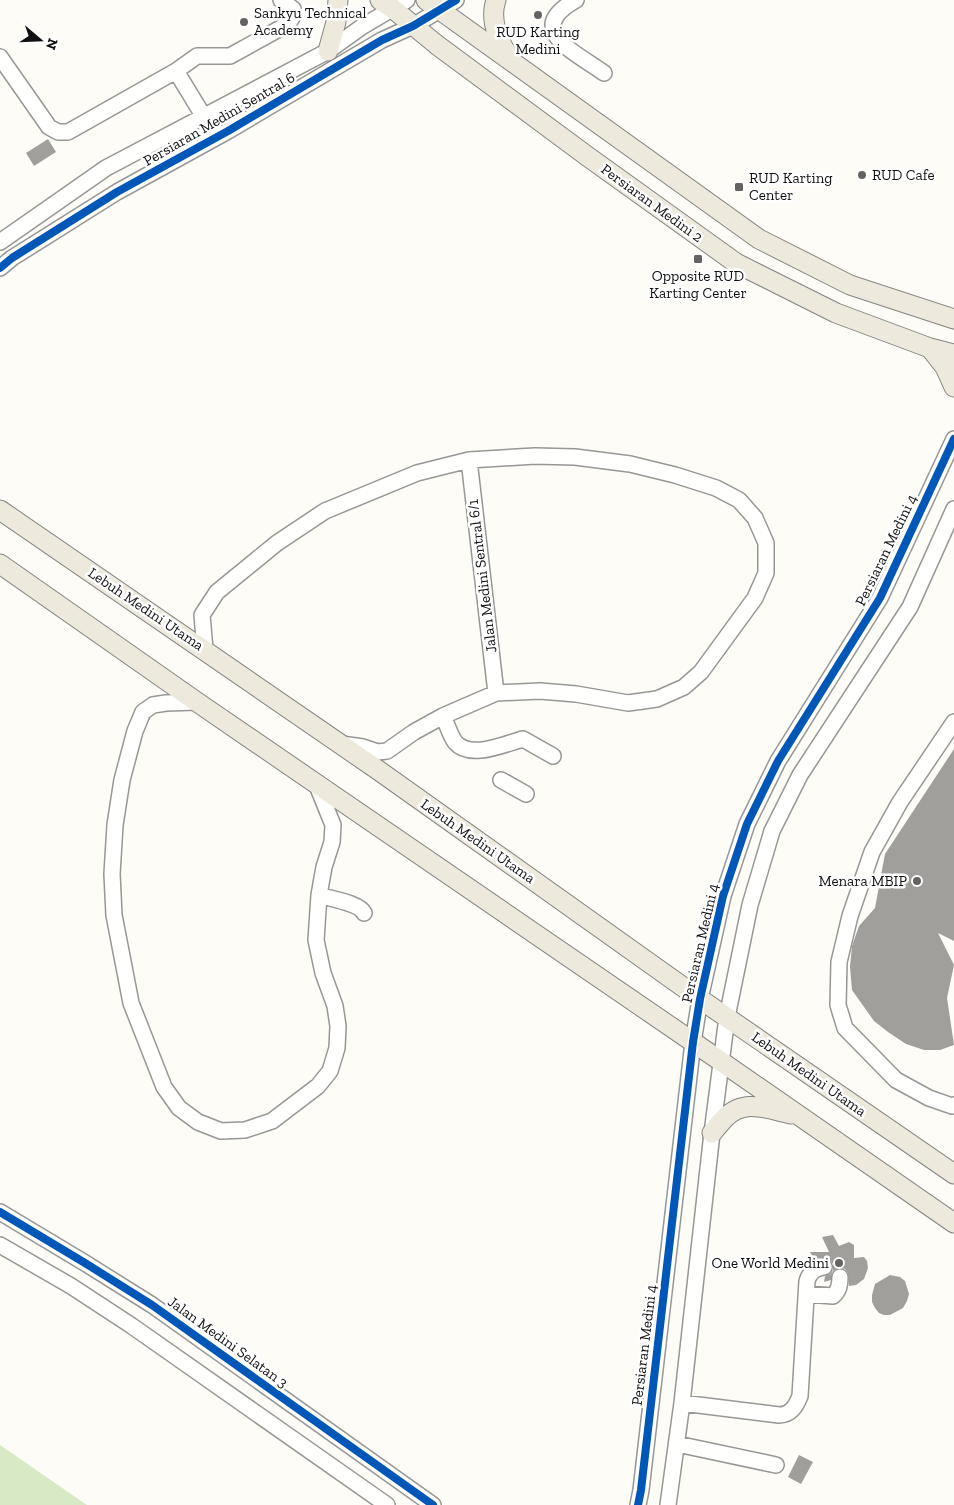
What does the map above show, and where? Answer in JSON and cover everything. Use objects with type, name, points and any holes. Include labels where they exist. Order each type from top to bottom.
[{"type":"main road","points":[[328,51],[336,22],[338,0]]},
{"type":"main road","points":[[496,0],[493,10],[494,23],[498,36],[512,63]]},
{"type":"main road","name":"Persiaran Medini 2","points":[[393,3],[413,26],[587,156],[736,263],[836,313],[930,348],[954,354]]},
{"type":"main road","points":[[433,5],[759,239],[850,285],[954,319]]},
{"type":"main road","points":[[930,348],[945,367],[954,387]]},
{"type":"main road","name":"Lebuh Medini Utama","points":[[0,510],[205,650],[954,1174]]},
{"type":"main road","points":[[0,564],[197,702],[954,1223]]},
{"type":"main road","points":[[712,1134],[725,1117],[743,1106],[752,1106],[800,1116]]},
{"type":"street","points":[[0,57],[49,127],[58,132],[68,132],[176,71],[197,56],[230,56],[288,24],[293,16],[293,9],[281,0]]},
{"type":"street","name":"Persiaran Medini Sentral 6","points":[[0,268],[12,258],[117,192],[228,131],[382,40],[413,26],[433,5],[456,0]]},
{"type":"street","points":[[576,0],[560,10],[554,18],[554,35],[576,54],[604,73]]},
{"type":"street","name":"Persiaran Medini Sentral 6","points":[[0,242],[106,168],[328,51],[393,3]]},
{"type":"street","points":[[176,71],[204,117]]},
{"type":"street","name":"Persiaran Medini 4","points":[[638,1505],[693,1042],[700,998],[723,896],[747,824],[778,761],[880,598],[954,439]]},
{"type":"street","points":[[205,650],[202,615],[217,592],[277,543],[325,511],[417,474],[469,460],[535,456],[575,457],[630,464],[675,475],[716,488],[739,500],[755,518],[766,542],[766,573],[755,598],[701,672],[684,687],[657,699],[628,703],[576,694],[540,691],[496,693],[443,716],[414,732],[387,751],[378,752],[363,747],[340,744]]},
{"type":"street","name":"Jalan Medini Sentral 6/1","points":[[469,460],[496,693]]},
{"type":"street","points":[[668,1505],[682,1403],[727,1017],[750,905],[772,831],[800,775],[910,607],[954,508]]},
{"type":"street","points":[[197,702],[166,702],[153,705],[143,712],[135,731],[122,780],[115,825],[112,874],[114,915],[131,1003],[164,1087],[179,1108],[198,1122],[221,1131],[245,1130],[272,1121],[318,1086],[330,1070],[337,1048],[338,1026],[335,1006],[323,973],[316,940],[319,895],[324,868],[332,842],[333,825],[316,783]]},
{"type":"street","points":[[443,716],[455,741],[461,747],[468,750],[477,751],[523,739],[553,756]]},
{"type":"street","points":[[954,722],[900,802],[872,852],[850,916],[839,962],[838,1005],[845,1028],[896,1080],[929,1098],[952,1106],[954,1104]]},
{"type":"street","points":[[501,780],[526,794]]},
{"type":"street","points":[[319,895],[357,906],[361,908],[364,914]]},
{"type":"street","name":"Jalan Medini Selatan 3","points":[[0,1212],[152,1304],[433,1505]]},
{"type":"street","points":[[0,1245],[71,1286],[132,1326],[386,1505]]},
{"type":"street","points":[[682,1403],[786,1415],[794,1407],[800,1396],[807,1281],[810,1273],[817,1268],[824,1267]]},
{"type":"street","points":[[806,1294],[833,1296],[839,1289],[840,1277]]},
{"type":"street","points":[[677,1444],[776,1465]]},
{"type":"green space","points":[[0,1445],[87,1505],[0,1505]]},
{"type":"building","points":[[48,139],[56,152],[34,166],[26,153]]},
{"type":"building","name":"Menara MBIP","points":[[954,749],[954,941],[938,933],[954,965],[947,998],[954,1045],[940,1050],[924,1050],[906,1044],[874,1021],[852,990],[850,967],[852,946],[859,926],[875,908],[885,854]]},
{"type":"building","points":[[833,1235],[839,1246],[849,1242],[854,1245],[854,1258],[864,1257],[867,1261],[868,1268],[864,1279],[856,1285],[849,1286],[848,1273],[845,1269],[841,1268],[832,1272],[831,1280],[824,1282],[825,1276],[833,1270],[833,1264],[826,1258],[814,1260],[810,1252],[829,1252],[822,1237]]},
{"type":"building","points":[[890,1275],[900,1277],[905,1281],[909,1294],[903,1308],[890,1315],[884,1315],[875,1308],[872,1302],[872,1295],[875,1284]]},
{"type":"building","points":[[799,1455],[813,1462],[801,1484],[788,1477]]},
{"type":"cycle path","points":[[0,268],[12,258],[117,192],[228,131],[382,40],[413,26],[456,0]]},
{"type":"cycle path","points":[[638,1505],[693,1042],[700,999],[723,896],[747,824],[778,761],[880,598],[954,439]]},
{"type":"cycle path","points":[[0,1212],[152,1305],[433,1505]]},
{"type":"place","name":"RUD Karting Medini","points":[[538,15]]},
{"type":"place","name":"Sankyu Technical Academy","points":[[244,22]]},
{"type":"place","name":"RUD Cafe","points":[[862,175]]},
{"type":"place","name":"RUD Karting Center","points":[[739,187]]},
{"type":"place","name":"Opposite RUD Karting Center","points":[[698,259]]},
{"type":"place","name":"Menara MBIP","points":[[917,881]]},
{"type":"place","name":"One World Medini","points":[[839,1263]]}]
